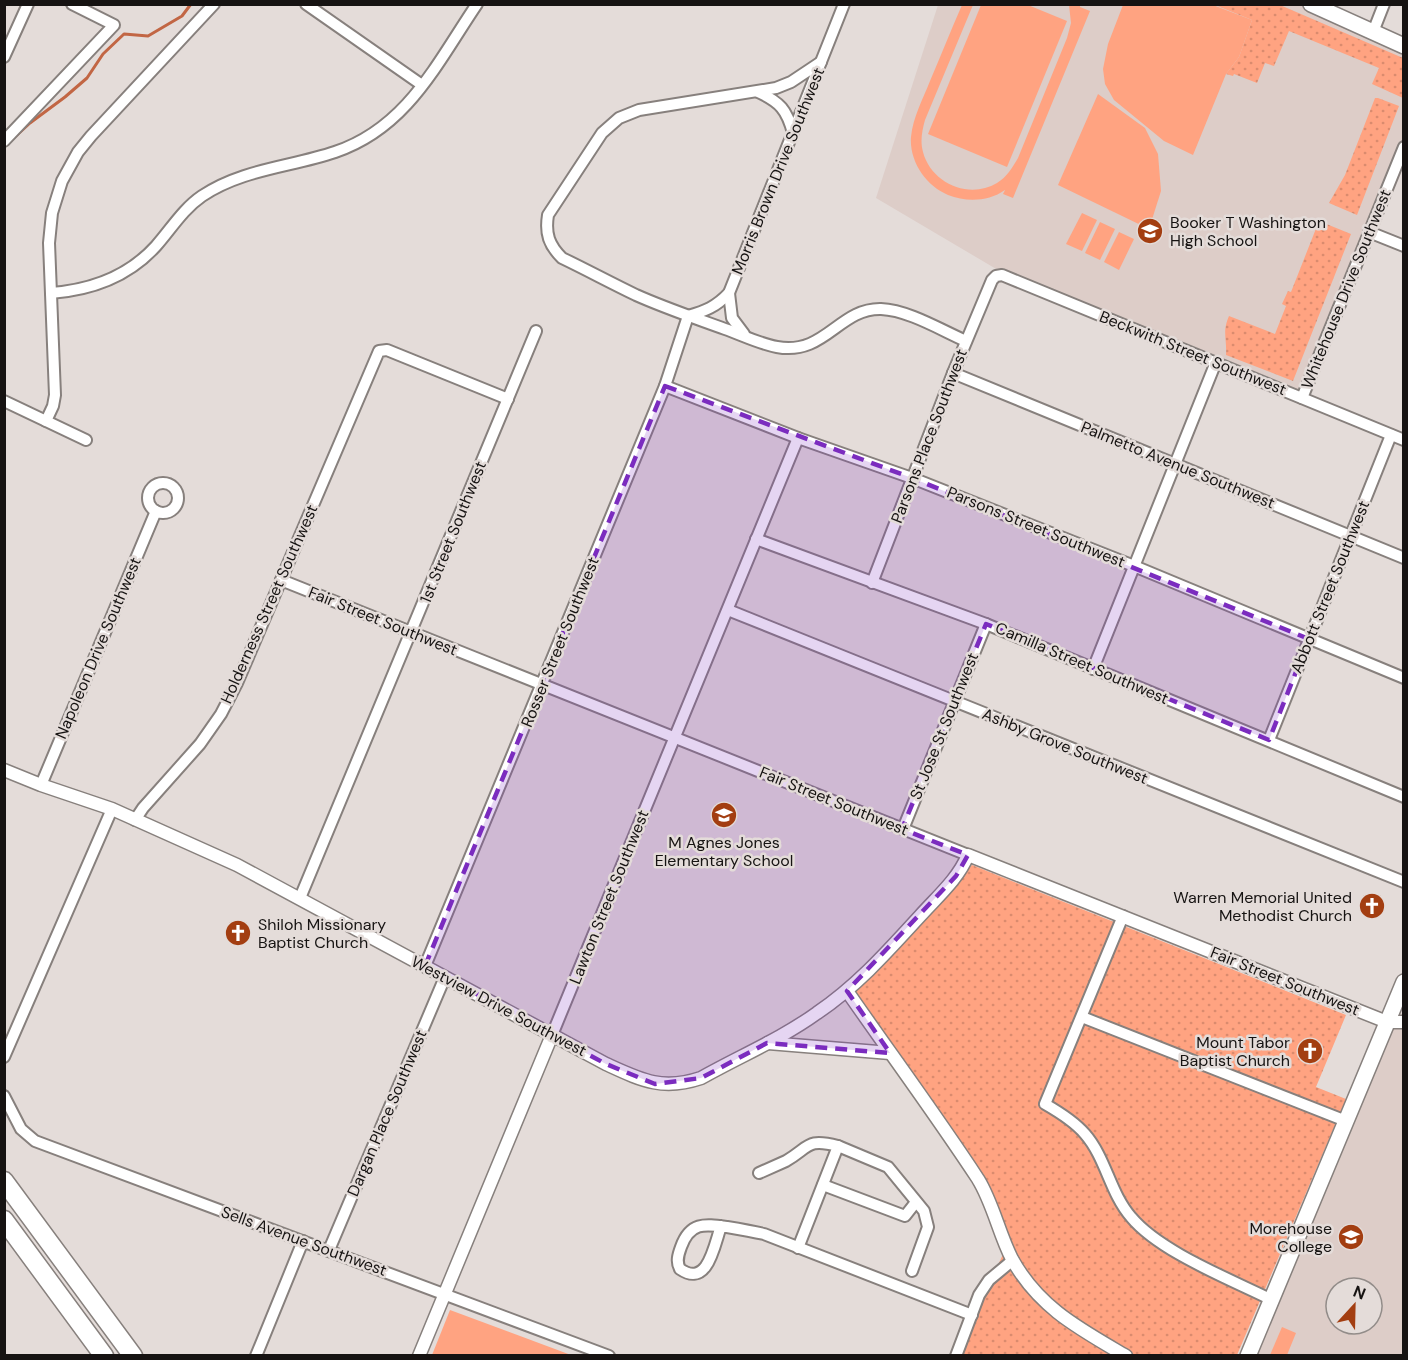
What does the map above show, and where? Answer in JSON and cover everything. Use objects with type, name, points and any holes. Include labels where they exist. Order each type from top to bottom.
[{"type":"highway","points":[[5,1181],[133,1356]]},
{"type":"highway","points":[[4,1220],[104,1356]]},
{"type":"main road","points":[[1311,4],[1404,46]]},
{"type":"main road","points":[[1248,1356],[1387,1022],[1400,1003],[1404,982]]},
{"type":"street","points":[[4,57],[7,46],[28,4]]},
{"type":"street","points":[[4,141],[114,25],[72,4]]},
{"type":"street","points":[[46,421],[55,395],[49,243],[52,213],[62,181],[78,152],[214,4]]},
{"type":"street","points":[[306,4],[422,85]]},
{"type":"street","points":[[51,293],[91,287],[127,270],[154,248],[189,207],[217,188],[249,174],[335,152],[366,139],[398,115],[422,85],[477,4]]},
{"type":"street","name":"Morris Brown Drive Southwest","points":[[688,316],[710,310],[729,293],[844,4]]},
{"type":"street","points":[[1372,32],[1384,4]]},
{"type":"street","points":[[821,62],[791,82],[758,92],[639,110],[619,118],[602,133],[548,215],[546,227],[553,248],[562,258],[637,295],[688,316],[777,347],[801,348],[820,340],[855,315],[868,310],[882,309],[903,313],[966,341]]},
{"type":"street","points":[[758,92],[782,107],[789,118],[793,133]]},
{"type":"street","name":"Whitehouse Drive Southwest","points":[[1302,398],[1404,147]]},
{"type":"street","points":[[1369,232],[1404,246]]},
{"type":"street","name":"Beckwith Street Southwest","points":[[988,289],[992,280],[1002,275],[1404,440]]},
{"type":"street","name":"Parsons Place Southwest","points":[[872,583],[988,289]]},
{"type":"street","points":[[729,293],[732,318],[746,337]]},
{"type":"street","name":"Rosser Street Southwest","points":[[425,966],[665,386],[688,316]]},
{"type":"street","name":"1st Street Southwest","points":[[300,898],[536,331]]},
{"type":"street","name":"Holderness Street Southwest","points":[[135,820],[200,744],[221,714],[237,683],[379,351],[387,350],[508,399]]},
{"type":"street","points":[[1093,669],[1216,362]]},
{"type":"street","name":"Palmetto Avenue Southwest","points":[[953,373],[1404,558]]},
{"type":"street","name":"Parsons Street Southwest","points":[[665,386],[798,438],[912,478],[1134,566],[1404,678]]},
{"type":"street","points":[[4,401],[86,440]]},
{"type":"street","name":"Abbott Street Southwest","points":[[1269,740],[1391,435]]},
{"type":"street","name":"Lawton Street Southwest","points":[[419,1356],[798,438]]},
{"type":"street","name":"Napoleon Drive Southwest","points":[[40,785],[156,511]]},
{"type":"street","name":"Camilla Street Southwest","points":[[756,539],[986,624],[1404,797]]},
{"type":"street","name":"Fair Street Southwest","points":[[281,580],[1387,1022]]},
{"type":"street","name":"Ashby Grove Southwest","points":[[728,609],[1404,882]]},
{"type":"street","name":"St Jose St Southwest","points":[[903,829],[986,624]]},
{"type":"street","name":"Westview Drive Southwest","points":[[4,770],[40,785],[112,809],[237,865],[552,1035],[639,1079],[655,1084],[671,1085],[701,1078],[818,1013],[847,991],[881,959],[956,876],[968,855]]},
{"type":"street","points":[[4,1057],[112,809]]},
{"type":"street","points":[[1123,916],[1045,1104],[1069,1118],[1085,1134],[1119,1201],[1131,1218],[1146,1232],[1171,1250],[1272,1300]]},
{"type":"street","name":"Dargan Place Southwest","points":[[330,1250],[445,976]]},
{"type":"street","points":[[847,991],[980,1182],[1013,1260],[1033,1288],[1051,1308],[1071,1324],[1126,1356]]},
{"type":"street","points":[[1082,1017],[1346,1122]]},
{"type":"street","points":[[1387,1022],[1404,1022]]},
{"type":"street","points":[[767,1043],[890,1053]]},
{"type":"street","name":"Sells Avenue Southwest","points":[[4,1095],[21,1129],[35,1141],[609,1356]]},
{"type":"street","points":[[759,1173],[787,1160],[807,1144],[822,1142],[838,1146],[888,1167],[924,1211],[928,1227],[912,1270]]},
{"type":"street","points":[[798,1248],[838,1146]]},
{"type":"street","points":[[823,1185],[905,1216],[916,1202]]},
{"type":"street","points":[[721,1226],[702,1272],[688,1275],[680,1269],[677,1259],[685,1238],[691,1230],[703,1225],[721,1226],[764,1234],[972,1315]]},
{"type":"street","points":[[256,1356],[303,1240]]},
{"type":"street","points":[[956,1356],[988,1280],[1013,1260]]},
{"type":"highlighted area","points":[[665,386],[912,478],[1309,639],[1269,740],[986,624],[902,829],[968,855],[956,876],[847,991],[890,1053],[767,1043],[701,1078],[655,1084],[606,1064],[425,966]]},
{"type":"shaded area","name":"Booker T Washington High School","points":[[938,5],[1309,5],[1403,48],[1403,147],[1302,398],[1003,273],[876,198]]},
{"type":"shaded area","points":[[962,5],[973,5],[925,120],[922,144],[927,163],[943,180],[953,186],[975,190],[1001,181],[1018,158],[1067,38],[1071,23],[1069,5],[1080,5],[1090,11],[1013,198],[1003,194],[1005,190],[991,197],[977,200],[948,195],[926,179],[920,172],[913,155],[911,137],[916,115]]},
{"type":"shaded area","points":[[981,5],[1028,5],[1067,21],[1007,167],[928,134]]},
{"type":"shaded area","points":[[1123,5],[1213,5],[1252,20],[1239,57],[1226,74],[1193,155],[1164,141],[1114,100],[1105,84],[1103,69],[1108,44]]},
{"type":"shaded area","points":[[1215,5],[1280,5],[1403,58],[1403,98],[1372,84],[1379,68],[1289,31],[1274,66],[1265,63],[1257,83],[1234,74],[1233,76],[1226,74],[1239,57],[1252,20]]},
{"type":"shaded area","points":[[1098,94],[1145,128],[1158,154],[1161,191],[1149,229],[1058,185]]},
{"type":"shaded area","points":[[1375,98],[1399,106],[1357,215],[1329,203],[1345,175]]},
{"type":"shaded area","points":[[1082,213],[1097,220],[1082,251],[1066,244]]},
{"type":"shaded area","points":[[1319,221],[1351,234],[1293,381],[1226,355],[1225,331],[1229,316],[1275,334],[1286,306],[1282,304],[1288,291],[1291,292]]},
{"type":"shaded area","points":[[1100,222],[1115,229],[1100,260],[1085,253]]},
{"type":"shaded area","points":[[1119,232],[1134,239],[1119,270],[1104,262]]},
{"type":"shaded area","points":[[972,865],[1346,1015],[1316,1087],[1346,1099],[1237,1355],[962,1355],[977,1310],[1005,1250],[963,1164],[846,997]]},
{"type":"shaded area","name":"Morehouse College","points":[[1387,1022],[1403,1022],[1403,1355],[1250,1356]]},
{"type":"shaded area","points":[[450,1310],[571,1355],[432,1355]]},
{"type":"shaded area","points":[[1282,1327],[1296,1333],[1287,1355],[1270,1355]]},
{"type":"waterway","points":[[4,147],[30,123],[87,78],[103,54],[124,34],[148,36],[182,16],[191,4]]},
{"type":"place","name":"Booker T Washington High School","points":[[1150,231]]},
{"type":"place","name":"M Agnes Jones Elementary School","points":[[724,815]]},
{"type":"place","name":"Warren Memorial United Methodist Church","points":[[1372,906]]},
{"type":"place","name":"Shiloh Missionary Baptist Church","points":[[238,933]]},
{"type":"place","name":"Mount Tabor Baptist Church","points":[[1310,1051]]},
{"type":"place","name":"Morehouse College","points":[[1351,1237]]}]
